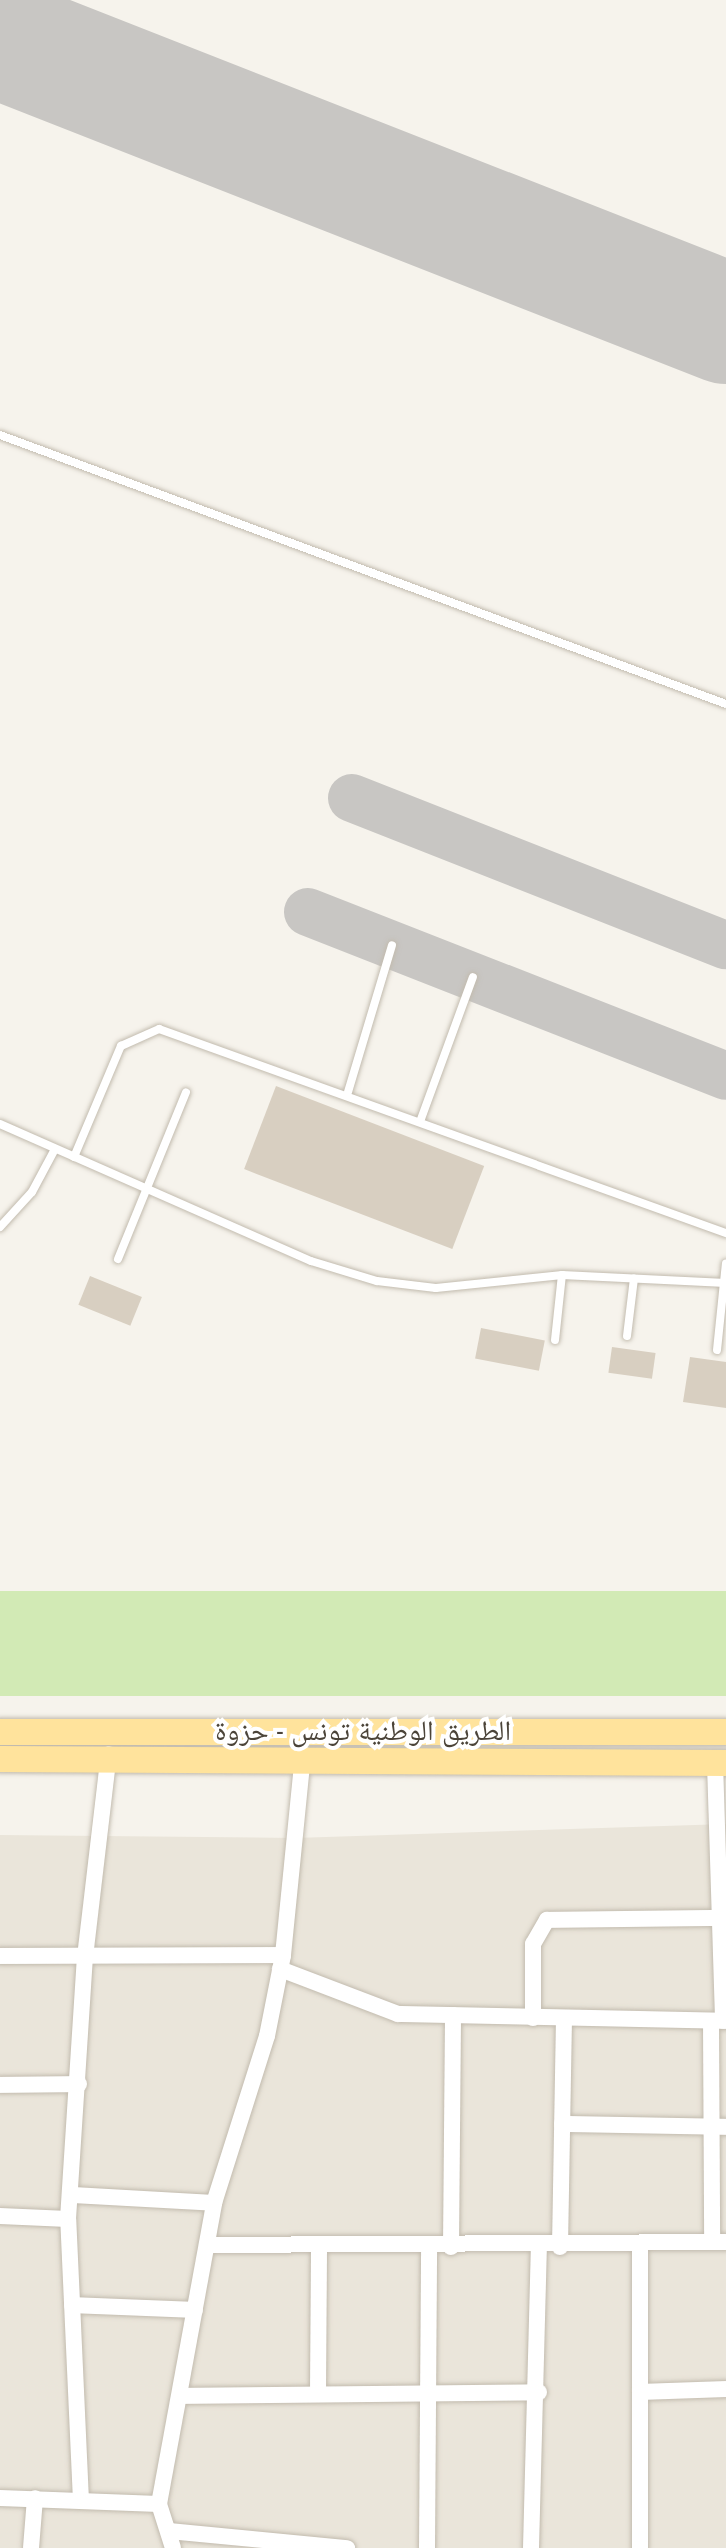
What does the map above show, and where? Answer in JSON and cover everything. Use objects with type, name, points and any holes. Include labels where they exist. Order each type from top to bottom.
[{"type":"main road","name":"الطريق الوطنية تونس - حزوة","points":[[0,1759],[109,1745],[305,1728],[726,1732]]},
{"type":"main road","name":"الطريق الوطنية تونس - حزوة","points":[[0,1732],[109,1745],[303,1760],[720,1763]]},
{"type":"street","points":[[305,1728],[281,1962],[267,2036],[214,2203],[159,2504],[171,2540],[347,2548]]},
{"type":"street","points":[[81,2501],[68,2219],[73,2195],[85,1957],[109,1745]]},
{"type":"street","points":[[207,2245],[560,2247],[719,2242],[723,1918],[720,1763]]},
{"type":"street","points":[[533,2018],[533,1944],[547,1920],[723,1918]]},
{"type":"street","points":[[0,1956],[281,1962],[387,2012],[564,2022],[720,2021]]},
{"type":"street","points":[[451,2247],[453,2015]]},
{"type":"street","points":[[560,2247],[564,2022]]},
{"type":"street","points":[[0,2085],[79,2084]]},
{"type":"street","points":[[562,2124],[720,2127]]},
{"type":"street","points":[[73,2195],[214,2203]]},
{"type":"street","points":[[0,2216],[68,2219]]},
{"type":"street","points":[[640,2243],[640,2548]]},
{"type":"street","points":[[318,2394],[319,2246]]},
{"type":"street","points":[[427,2548],[429,2247]]},
{"type":"street","points":[[531,2548],[539,2392],[539,2247]]},
{"type":"street","points":[[72,2305],[195,2310]]},
{"type":"street","points":[[640,2392],[726,2389]]},
{"type":"street","points":[[180,2396],[539,2392]]},
{"type":"street","points":[[0,2498],[159,2504]]},
{"type":"street","points":[[31,2548],[35,2498]]},
{"type":"lane","points":[[0,435],[726,704]]},
{"type":"lane","points":[[348,1092],[392,945]]},
{"type":"lane","points":[[421,1119],[473,977]]},
{"type":"lane","points":[[74,1157],[112,1058],[145,1031],[173,1032],[348,1092],[726,1233]]},
{"type":"lane","points":[[118,1259],[186,1092]]},
{"type":"lane","points":[[0,1124],[147,1190],[377,1281],[436,1288],[562,1275],[725,1283]]},
{"type":"lane","points":[[0,1227],[32,1192],[55,1149]]},
{"type":"lane","points":[[717,1350],[726,1263]]},
{"type":"lane","points":[[555,1340],[562,1275]]},
{"type":"lane","points":[[627,1336],[634,1278]]},
{"type":"shaded area","points":[[726,1824],[726,2548],[0,2548],[0,1835],[295,1838]]},
{"type":"green space","points":[[0,1591],[726,1591],[726,1696],[0,1696]]},
{"type":"building","points":[[276,1086],[484,1166],[452,1249],[244,1169]]},
{"type":"building","points":[[90,1276],[142,1297],[130,1326],[78,1305]]},
{"type":"building","points":[[481,1328],[545,1340],[539,1371],[475,1358]]},
{"type":"building","points":[[612,1347],[656,1353],[652,1379],[608,1373]]},
{"type":"building","points":[[690,1357],[726,1362],[726,1408],[683,1402]]},
{"type":"taxiway","points":[[352,798],[726,945]]},
{"type":"taxiway","points":[[308,912],[726,1076]]},
{"type":"runway","points":[[0,38],[726,323]]}]
